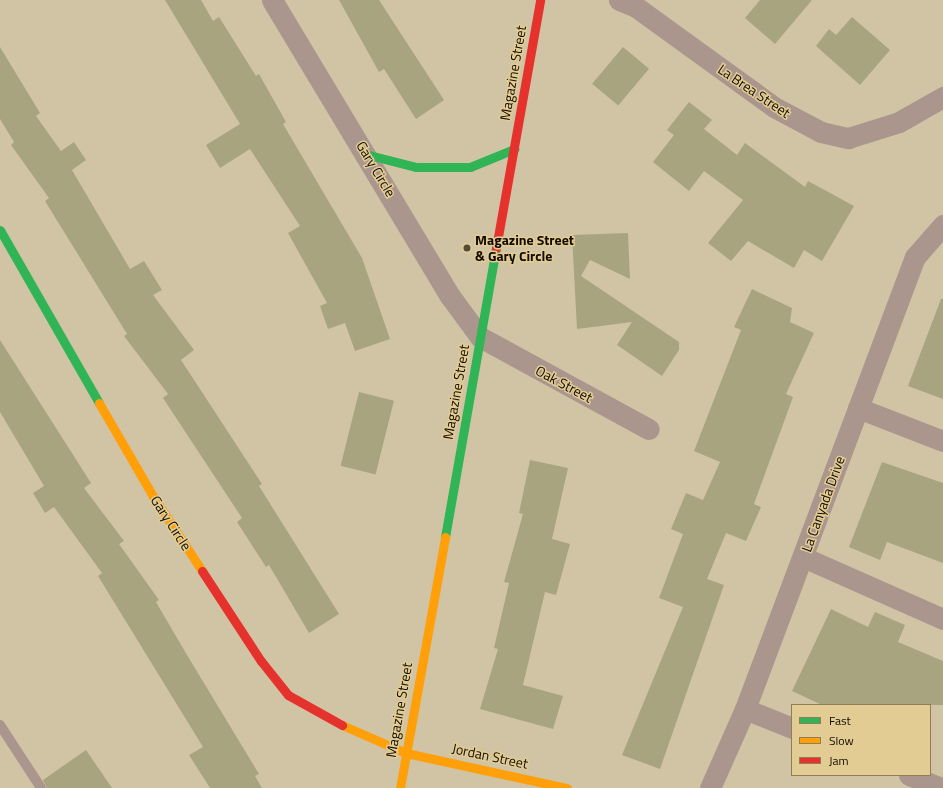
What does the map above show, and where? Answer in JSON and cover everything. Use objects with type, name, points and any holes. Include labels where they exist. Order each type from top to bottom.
[{"type":"street","name":"Gary Circle","points":[[272,0],[369,155],[450,296],[480,338]]},
{"type":"street","name":"Magazine Street","points":[[400,788],[540,0]]},
{"type":"street","name":"La Brea Street","points":[[619,0],[636,7],[774,107],[821,132],[848,138],[899,122],[943,96]]},
{"type":"street","points":[[369,155],[416,167],[470,167],[514,149]]},
{"type":"street","name":"La Canyada Drive","points":[[710,788],[745,709],[915,257],[943,225]]},
{"type":"street","name":"Gary Circle","points":[[0,230],[153,496],[261,661],[288,695],[314,711],[406,753]]},
{"type":"street","name":"Oak Street","points":[[480,338],[649,429]]},
{"type":"street","points":[[858,408],[943,441]]},
{"type":"street","points":[[803,556],[943,619]]},
{"type":"street","points":[[745,709],[791,728]]},
{"type":"street","name":"Jordan Street","points":[[406,753],[567,788]]},
{"type":"street","points":[[911,776],[941,788]]},
{"type":"lane","points":[[0,725],[41,788]]},
{"type":"building","points":[[165,0],[201,0],[213,21],[219,17],[256,76],[259,74],[286,122],[283,124],[362,258],[390,339],[355,351],[345,323],[328,329],[320,306],[327,303],[288,233],[300,226],[250,149],[220,168],[206,145],[240,124]]},
{"type":"building","points":[[339,0],[379,0],[444,100],[416,119],[384,69],[379,72]]},
{"type":"building","points":[[760,0],[812,0],[775,44],[745,18]]},
{"type":"building","points":[[852,17],[890,50],[860,85],[816,46],[829,29],[836,35]]},
{"type":"building","points":[[0,47],[40,113],[36,116],[61,151],[74,142],[86,160],[72,170],[130,269],[144,261],[162,290],[153,295],[194,350],[181,360],[262,484],[259,486],[339,614],[309,633],[269,565],[266,567],[237,522],[242,518],[163,398],[168,394],[124,336],[127,334],[45,201],[49,198],[11,145],[14,142],[0,119]]},
{"type":"building","points":[[623,47],[649,69],[618,106],[592,84]]},
{"type":"building","points":[[689,102],[712,120],[704,129],[737,155],[745,143],[805,187],[808,181],[854,206],[822,261],[804,250],[794,268],[748,241],[731,261],[708,243],[743,200],[704,171],[689,191],[653,162],[674,135],[667,130]]},
{"type":"building","points":[[628,233],[630,279],[590,260],[581,276],[679,342],[679,350],[662,376],[617,345],[632,322],[577,329],[572,235]]},
{"type":"building","points":[[752,289],[792,308],[790,322],[814,333],[786,394],[793,397],[754,504],[761,507],[746,541],[726,533],[707,579],[724,585],[660,769],[622,755],[683,607],[659,598],[683,534],[671,529],[686,493],[703,500],[720,462],[694,451],[741,330],[734,327]]},
{"type":"building","points":[[941,299],[943,299],[943,399],[908,386]]},
{"type":"building","points":[[0,340],[91,483],[84,488],[124,541],[119,544],[159,600],[156,602],[259,774],[255,776],[262,788],[210,788],[189,755],[203,747],[98,576],[102,573],[54,507],[45,513],[33,493],[44,486],[0,412]]},
{"type":"building","points":[[359,392],[394,401],[376,474],[341,466]]},
{"type":"building","points":[[530,460],[568,468],[552,539],[570,544],[556,595],[545,592],[523,685],[563,696],[553,729],[480,709],[498,649],[494,648],[509,583],[504,582],[523,514],[519,513]]},
{"type":"building","points":[[882,462],[943,483],[943,563],[887,542],[880,560],[849,547]]},
{"type":"building","points":[[831,609],[868,627],[875,612],[905,625],[898,642],[943,661],[943,705],[820,704],[792,691]]},
{"type":"building","points":[[86,750],[112,788],[47,788],[43,780]]},
{"type":"traffic: fast","points":[[369,155],[416,167],[470,167],[514,149]]},
{"type":"traffic: fast","points":[[0,230],[99,403]]},
{"type":"traffic: fast","points":[[445,537],[496,248]]},
{"type":"traffic: slow","points":[[99,403],[153,496],[202,571]]},
{"type":"traffic: slow","points":[[400,788],[445,537]]},
{"type":"traffic: slow","points":[[342,725],[406,753],[567,788]]},
{"type":"traffic: jam","points":[[496,248],[540,0]]},
{"type":"traffic: jam","points":[[202,571],[261,661],[288,695],[342,725]]},
{"type":"place","name":"Magazine Street & Gary Circle","points":[[467,248]]}]
